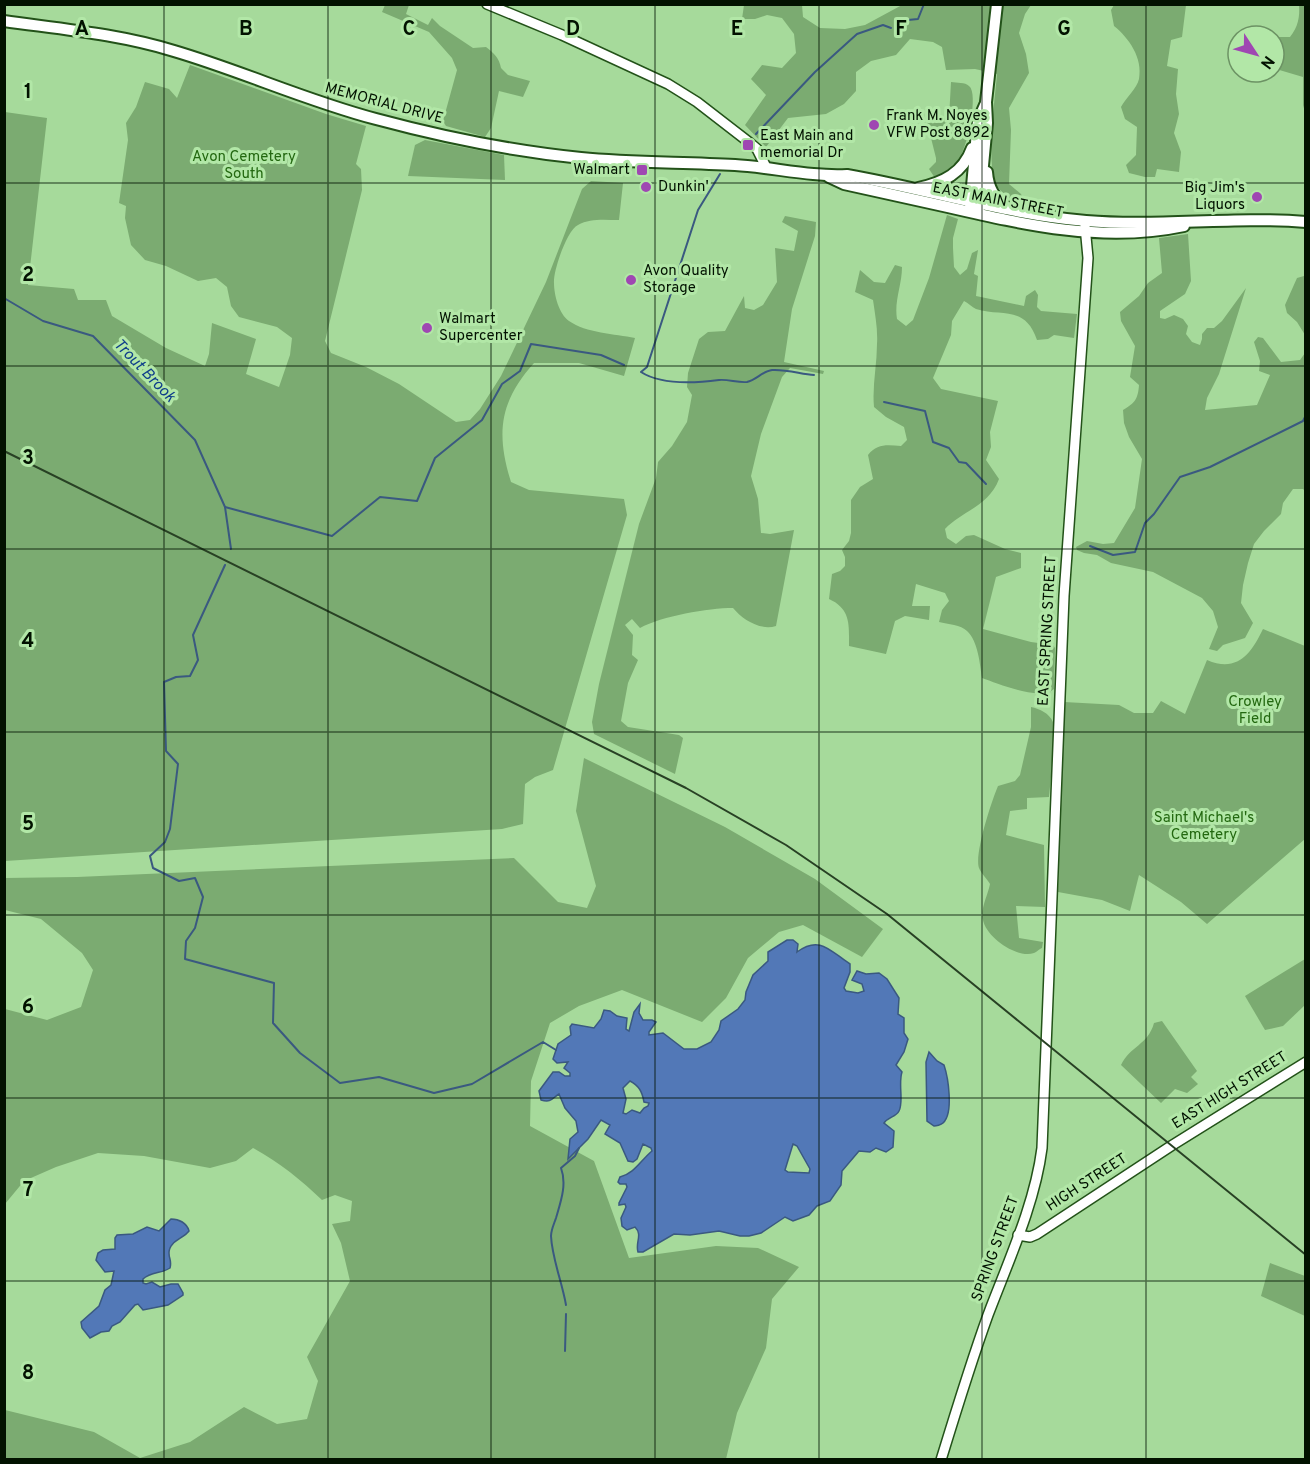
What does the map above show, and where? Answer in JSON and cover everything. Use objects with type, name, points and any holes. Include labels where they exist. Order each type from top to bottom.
[{"type":"main road","points":[[487,4],[562,35],[682,91],[757,149],[766,168]]},
{"type":"main road","points":[[974,208],[985,152],[986,102],[997,4]]},
{"type":"main road","name":"MEMORIAL DRIVE","points":[[4,21],[96,34],[152,45],[194,57],[347,111],[473,142],[583,158],[766,168]]},
{"type":"main road","points":[[915,188],[942,182],[961,168],[970,152],[978,121],[986,102]]},
{"type":"main road","points":[[974,208],[978,121]]},
{"type":"main road","points":[[985,152],[987,176],[992,192],[1011,210]]},
{"type":"main road","name":"EAST MAIN STREET","points":[[766,168],[826,176],[847,175],[915,188],[1044,228],[1250,219],[1305,222]]},
{"type":"main road","name":"EAST MAIN STREET","points":[[826,176],[844,184],[974,208],[1011,210],[1085,227]]},
{"type":"main road","name":"EAST SPRING STREET","points":[[1046,1043],[1064,596],[1088,258],[1085,227]]},
{"type":"main road","name":"SPRING STREET","points":[[940,1460],[1040,1165],[1045,1112],[1046,1043]]},
{"type":"main road","name":"EAST HIGH STREET","points":[[1171,1146],[1305,1062]]},
{"type":"main road","name":"HIGH STREET","points":[[1018,1235],[1030,1237],[1037,1234],[1171,1146]]},
{"type":"green space","points":[[385,5],[409,5],[406,14],[428,25],[432,18],[473,48],[486,47],[496,56],[501,68],[508,75],[530,81],[523,97],[499,91],[491,128],[485,137],[446,126],[443,121],[457,70],[452,58],[429,32],[382,12]]},
{"type":"green space","points":[[744,5],[802,5],[803,17],[820,28],[845,29],[865,25],[902,5],[1031,5],[1025,14],[1019,33],[1029,73],[1009,108],[1011,130],[1009,184],[1021,194],[1024,201],[1017,202],[1005,194],[996,184],[993,175],[992,131],[997,74],[975,69],[946,70],[942,47],[933,42],[910,39],[896,55],[871,61],[856,72],[856,91],[844,104],[826,114],[788,118],[766,147],[745,125],[766,95],[751,79],[762,65],[782,68],[796,53],[794,34],[782,18],[767,15],[755,19],[742,19]]},
{"type":"green space","points":[[1114,5],[1186,5],[1182,37],[1171,40],[1167,66],[1178,69],[1176,94],[1179,114],[1174,133],[1181,152],[1179,172],[1157,169],[1155,177],[1129,173],[1126,165],[1136,155],[1137,127],[1125,119],[1121,107],[1136,86],[1140,71],[1134,49],[1114,26],[1111,10]]},
{"type":"green space","points":[[1299,5],[1305,5],[1305,112],[1303,77],[1286,72],[1286,37],[1290,37],[1299,18]]},
{"type":"green space","name":"Avon Cemetery South","points":[[190,65],[366,126],[356,164],[361,169],[362,190],[325,341],[331,353],[399,384],[456,422],[470,420],[480,409],[501,376],[546,282],[582,189],[591,181],[623,183],[619,220],[588,221],[574,228],[562,251],[554,283],[558,304],[562,314],[569,321],[592,331],[635,338],[624,376],[579,363],[534,363],[514,391],[507,405],[504,419],[503,449],[511,482],[529,490],[624,499],[627,515],[553,770],[525,784],[523,824],[502,829],[5,861],[5,112],[47,118],[28,285],[74,289],[78,300],[106,300],[112,316],[166,348],[205,366],[209,354],[212,323],[256,339],[246,374],[279,387],[290,355],[292,338],[277,327],[239,317],[231,306],[227,287],[216,278],[198,281],[166,266],[145,260],[131,245],[125,218],[126,206],[119,203],[128,140],[126,123],[136,107],[145,82],[169,89],[177,98]]},
{"type":"green space","points":[[951,82],[965,84],[972,91],[971,120],[960,157],[935,178],[929,169],[936,162],[936,158],[926,118],[949,118]]},
{"type":"green space","points":[[425,140],[504,155],[505,180],[408,176],[415,145]]},
{"type":"green space","points":[[947,215],[958,219],[953,248],[954,267],[960,275],[967,269],[972,253],[978,250],[974,274],[978,276],[976,296],[1024,306],[1026,296],[1035,290],[1038,295],[1037,307],[1041,311],[1077,314],[1074,338],[1054,335],[1048,339],[1037,340],[1032,329],[1019,317],[976,309],[964,301],[952,321],[951,335],[933,378],[941,389],[998,401],[990,432],[991,447],[986,460],[999,479],[989,496],[945,529],[947,538],[956,544],[966,536],[974,535],[1005,549],[1021,553],[1021,568],[996,577],[983,629],[1031,642],[1053,645],[1055,648],[1054,689],[1048,692],[1019,690],[982,678],[978,653],[971,635],[961,627],[939,622],[942,610],[949,601],[945,593],[916,584],[912,606],[930,606],[929,620],[905,616],[895,621],[886,654],[849,646],[845,613],[829,599],[832,574],[845,566],[842,550],[849,541],[851,533],[851,500],[860,487],[873,479],[868,455],[875,448],[887,445],[901,446],[907,440],[904,427],[874,407],[877,328],[873,300],[855,292],[860,270],[874,282],[885,283],[895,265],[902,267],[896,312],[897,319],[906,326],[913,320],[929,278]]},
{"type":"green space","points":[[785,216],[816,222],[815,236],[792,309],[784,362],[824,371],[823,374],[790,368],[782,377],[761,434],[751,476],[758,499],[761,533],[770,534],[794,530],[776,626],[764,627],[752,623],[733,608],[685,613],[640,628],[632,619],[625,625],[633,635],[632,655],[638,660],[628,683],[621,721],[628,727],[679,735],[683,738],[675,774],[594,734],[592,722],[599,684],[639,524],[656,478],[658,462],[672,446],[687,422],[692,395],[687,387],[688,373],[699,339],[708,332],[725,331],[744,296],[745,308],[754,310],[763,305],[777,282],[775,248],[794,251],[798,231],[782,222]]},
{"type":"green space","points":[[1188,234],[1191,281],[1185,294],[1160,311],[1160,318],[1165,319],[1174,315],[1183,319],[1188,326],[1186,334],[1192,342],[1200,345],[1202,334],[1207,328],[1214,328],[1222,321],[1246,288],[1219,374],[1207,398],[1205,410],[1257,405],[1270,375],[1259,371],[1260,361],[1254,342],[1258,337],[1263,338],[1281,362],[1300,360],[1305,353],[1305,491],[1293,489],[1283,503],[1281,514],[1254,544],[1243,585],[1241,603],[1253,623],[1245,638],[1223,645],[1217,651],[1209,649],[1218,627],[1213,611],[1202,598],[1153,572],[1111,563],[1097,555],[1077,550],[1076,547],[1087,541],[1103,544],[1114,543],[1135,508],[1142,459],[1129,437],[1124,423],[1123,410],[1135,400],[1139,385],[1130,377],[1135,346],[1121,321],[1120,312],[1139,296],[1148,283],[1162,273],[1159,238]]},
{"type":"green space","points":[[1306,277],[1305,335],[1297,322],[1287,313],[1285,305],[1297,278]]},
{"type":"green space","name":"Saint Michael's Cemetery","points":[[1263,629],[1305,646],[1305,839],[1207,924],[1181,902],[1139,875],[1130,911],[1102,900],[1058,892],[1064,702],[1119,705],[1134,713],[1153,713],[1161,701],[1185,714],[1207,660],[1227,664],[1242,659]]},
{"type":"green space","points":[[1031,707],[1049,716],[1053,722],[1054,735],[1049,797],[1027,798],[1027,809],[1010,811],[1006,835],[1044,845],[1045,907],[1016,906],[1019,938],[1043,942],[1042,948],[1035,953],[1027,954],[1011,950],[1003,945],[985,927],[983,911],[990,884],[980,870],[978,861],[984,827],[998,786],[1015,781],[1020,775],[1031,727]]},
{"type":"green space","points":[[584,758],[725,827],[815,879],[883,929],[862,957],[803,925],[779,932],[748,958],[726,998],[702,1022],[622,990],[579,1006],[550,1023],[531,1081],[530,1126],[594,1161],[629,1258],[716,1246],[758,1248],[799,1267],[772,1299],[766,1348],[737,1413],[726,1459],[5,1459],[5,1410],[94,1432],[140,1458],[190,1442],[244,1407],[277,1424],[307,1419],[318,1381],[307,1357],[350,1281],[341,1243],[332,1224],[350,1221],[352,1201],[335,1195],[322,1200],[272,1159],[253,1148],[236,1161],[210,1168],[144,1156],[98,1153],[24,1181],[5,1204],[5,1009],[47,1020],[81,1007],[93,970],[82,953],[41,919],[5,910],[5,878],[77,877],[514,858],[558,902],[587,908],[596,886],[576,811]]},
{"type":"green space","points":[[1305,959],[1305,1005],[1283,1026],[1265,1030],[1245,996]]},
{"type":"green space","points":[[1162,1021],[1197,1071],[1191,1077],[1198,1084],[1187,1093],[1175,1089],[1161,1103],[1121,1065],[1148,1036],[1154,1023]]},
{"type":"green space","points":[[1270,1263],[1305,1276],[1305,1316],[1261,1296]]},
{"type":"water","points":[[787,940],[793,940],[798,944],[797,952],[812,945],[831,950],[850,964],[850,972],[844,988],[846,991],[858,993],[864,991],[862,984],[852,980],[857,971],[866,974],[879,973],[887,979],[899,998],[898,1014],[904,1018],[904,1033],[908,1039],[904,1052],[896,1065],[902,1072],[900,1107],[898,1113],[884,1123],[894,1131],[893,1147],[886,1152],[876,1148],[870,1152],[859,1151],[842,1171],[841,1185],[830,1201],[817,1206],[809,1215],[793,1221],[785,1217],[761,1233],[749,1236],[719,1231],[690,1235],[674,1234],[643,1252],[638,1252],[637,1230],[635,1227],[627,1230],[622,1226],[621,1218],[626,1207],[625,1204],[619,1205],[619,1203],[627,1187],[626,1184],[618,1182],[620,1177],[633,1170],[652,1151],[651,1148],[643,1144],[637,1159],[633,1162],[628,1161],[620,1143],[605,1134],[610,1125],[601,1120],[588,1139],[568,1159],[570,1139],[578,1132],[576,1121],[565,1108],[559,1094],[552,1100],[545,1101],[541,1100],[539,1091],[553,1072],[570,1076],[564,1068],[568,1062],[557,1063],[553,1059],[558,1044],[571,1035],[572,1024],[594,1028],[604,1010],[627,1018],[626,1029],[629,1031],[634,1012],[640,1004],[639,1013],[643,1020],[656,1022],[649,1035],[663,1033],[684,1049],[697,1049],[711,1042],[719,1030],[721,1021],[738,1009],[745,1000],[753,975],[768,961],[768,952]],"holes":[[[630,1081],[640,1089],[644,1102],[649,1103],[640,1113],[632,1110],[626,1114],[623,1113],[626,1099],[623,1088]],[[793,1144],[797,1146],[810,1169],[809,1173],[785,1170]]]},
{"type":"water","points":[[929,1052],[944,1065],[949,1095],[946,1118],[942,1124],[935,1126],[927,1121],[926,1062]]},
{"type":"water","points":[[171,1219],[182,1222],[189,1231],[171,1246],[170,1268],[146,1276],[143,1283],[152,1282],[160,1287],[178,1284],[183,1295],[168,1305],[143,1310],[138,1304],[135,1305],[109,1331],[101,1332],[90,1338],[82,1328],[81,1322],[99,1306],[105,1290],[111,1285],[114,1271],[105,1272],[96,1260],[98,1253],[115,1249],[117,1235],[133,1234],[147,1227],[159,1231]]},
{"type":"waterway","points":[[908,20],[918,19],[924,4]]},
{"type":"waterway","points":[[756,134],[815,72],[857,34],[883,25],[891,28]]},
{"type":"waterway","points":[[720,174],[698,210],[647,367],[641,372],[658,379],[689,382],[722,380],[747,382],[772,370],[814,375]]},
{"type":"waterway","name":"Trout Brook","points":[[4,298],[43,321],[93,336],[195,440],[225,507],[231,549]]},
{"type":"waterway","points":[[225,507],[332,536],[380,497],[417,501],[435,458],[482,420],[502,384],[520,371],[531,344],[601,355],[624,365]]},
{"type":"waterway","points":[[884,402],[925,411],[933,442],[949,448],[959,462],[966,463],[986,484]]},
{"type":"waterway","points":[[1090,546],[1113,555],[1135,552],[1145,523],[1180,477],[1210,467],[1303,421],[1306,415]]},
{"type":"waterway","points":[[225,565],[193,635],[198,660],[190,676],[176,677],[164,682],[166,751],[178,764],[170,829],[165,842],[150,856],[153,868],[179,881],[195,878],[203,897],[195,928],[186,941],[185,959],[274,983],[273,1023],[300,1053],[340,1083],[379,1077],[434,1093],[472,1084],[543,1042],[556,1050]]},
{"type":"waterway","points":[[566,1305],[553,1253],[551,1234],[563,1193],[561,1168],[575,1156],[579,1148]]},
{"type":"waterway","points":[[565,1351],[566,1314]]},
{"type":"railway","points":[[4,451],[686,788],[786,845],[887,914],[1306,1255]]},
{"type":"place","name":"Frank M. Noyes VFW Post 8892","points":[[874,125]]},
{"type":"place","name":"East Main and memorial Dr","points":[[748,145]]},
{"type":"place","name":"Walmart","points":[[642,170]]},
{"type":"place","name":"Dunkin'","points":[[646,187]]},
{"type":"place","name":"Big Jim's Liquors","points":[[1257,197]]},
{"type":"place","name":"Avon Quality Storage","points":[[631,280]]},
{"type":"place","name":"Walmart Supercenter","points":[[427,328]]},
{"type":"park label","name":"Crowley Field","points":[[1255,710]]}]
